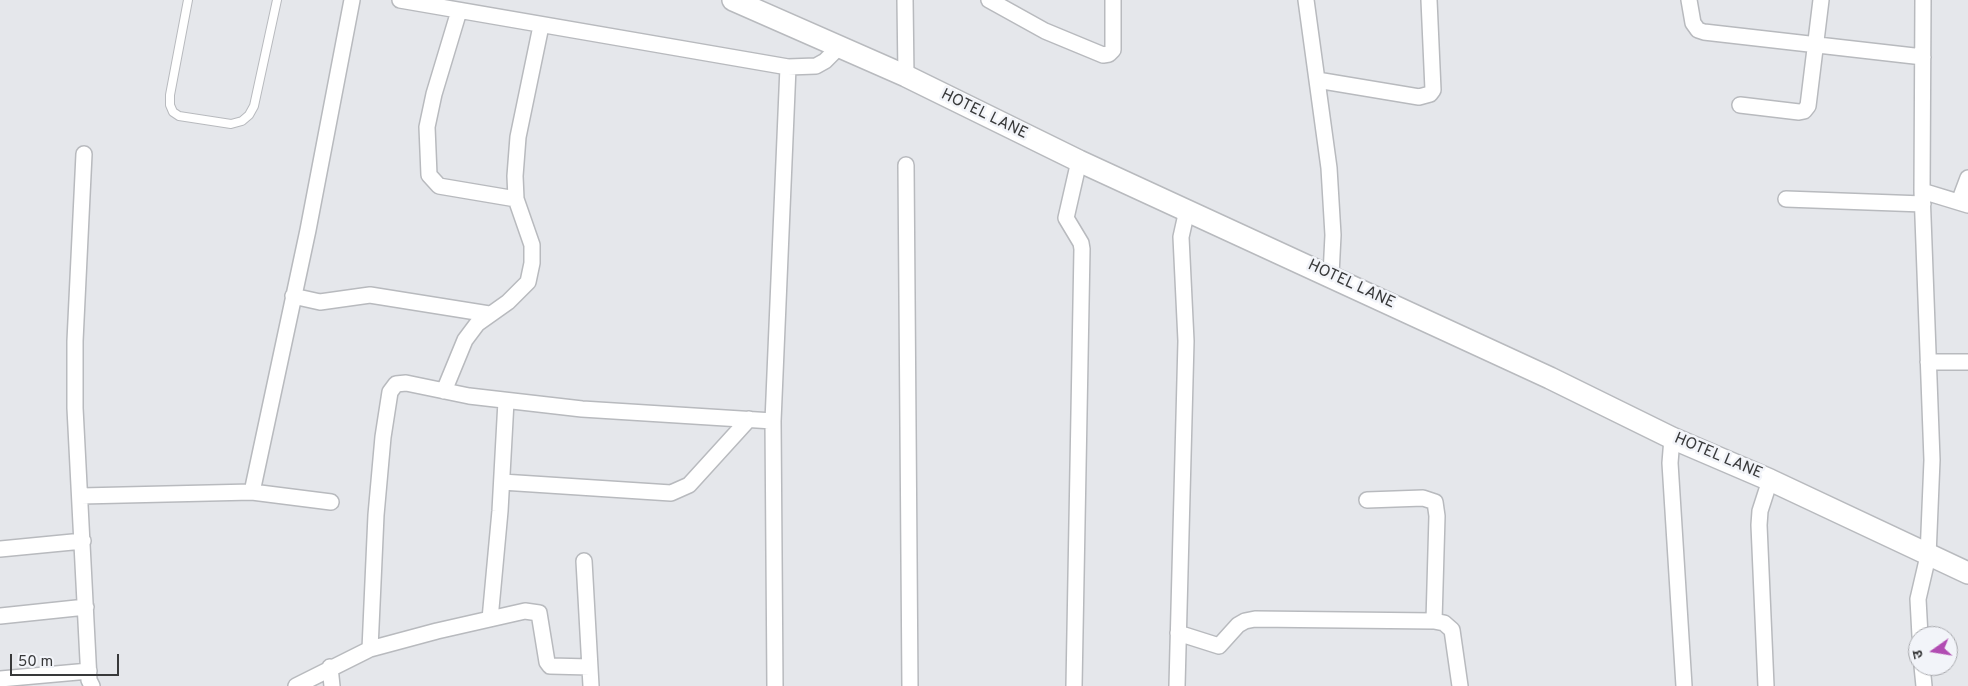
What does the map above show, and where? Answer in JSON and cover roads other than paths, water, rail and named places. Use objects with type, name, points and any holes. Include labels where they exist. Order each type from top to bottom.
[{"type":"street","points":[[252,492],[294,296],[352,0]]},
{"type":"street","points":[[400,0],[541,26],[788,67],[807,68],[832,54]]},
{"type":"street","name":"HOTEL LANE","points":[[733,0],[832,54],[906,76],[1074,178],[1331,275],[1568,386],[1671,451],[1767,489],[1928,560],[1968,573]]},
{"type":"street","points":[[905,0],[906,76]]},
{"type":"street","points":[[997,2],[1045,31],[1103,56],[1113,50],[1113,0]]},
{"type":"street","points":[[1306,0],[1329,168],[1333,235],[1331,275]]},
{"type":"street","points":[[1317,80],[1419,97],[1430,94],[1432,90],[1429,0]]},
{"type":"street","points":[[1689,0],[1692,23],[1698,30],[1704,32],[1922,57]]},
{"type":"street","points":[[1740,105],[1804,111],[1810,101],[1822,0]]},
{"type":"street","points":[[1919,626],[1918,599],[1928,560],[1932,460],[1922,198],[1923,0]]},
{"type":"street","points":[[458,11],[434,94],[427,126],[429,175],[439,186],[516,199]]},
{"type":"street","points":[[444,390],[465,340],[477,324],[520,292],[528,282],[532,263],[532,245],[516,199],[514,176],[518,137],[541,26]]},
{"type":"street","points":[[776,686],[773,421],[788,67]]},
{"type":"street","points":[[0,679],[90,679],[75,408],[75,341],[84,154]]},
{"type":"street","points":[[906,165],[910,686]]},
{"type":"street","points":[[1074,178],[1066,218],[1081,243],[1082,249],[1074,686]]},
{"type":"street","points":[[1786,199],[1922,198],[1963,204],[1968,178]]},
{"type":"street","points":[[1177,686],[1186,342],[1184,220]]},
{"type":"street","points":[[294,296],[329,302],[370,295],[489,314]]},
{"type":"street","points":[[1928,362],[1968,362]]},
{"type":"street","points":[[370,649],[376,516],[390,392],[396,384],[400,383],[506,400],[582,409],[773,421]]},
{"type":"street","points":[[490,619],[502,482],[506,400]]},
{"type":"street","points":[[502,482],[672,493],[689,485],[749,419]]},
{"type":"street","points":[[1671,451],[1684,686]]},
{"type":"street","points":[[1766,686],[1759,544],[1760,511],[1767,489]]},
{"type":"street","points":[[81,496],[252,492],[331,502]]},
{"type":"street","points":[[1367,500],[1423,498],[1435,502],[1437,516],[1434,621]]},
{"type":"street","points":[[0,549],[83,541]]},
{"type":"street","points":[[584,561],[591,686]]},
{"type":"street","points":[[0,616],[86,608]]},
{"type":"street","points":[[296,686],[330,667],[370,649],[526,611],[539,613],[550,666],[590,667]]},
{"type":"street","points":[[1178,633],[1219,646],[1238,625],[1255,619],[1434,621],[1444,624],[1452,630],[1460,686]]},
{"type":"street","points":[[330,667],[332,686]]},
{"type":"lane","points":[[188,0],[170,95],[170,105],[173,112],[179,116],[231,124],[242,121],[250,115],[254,106],[277,0]]}]
